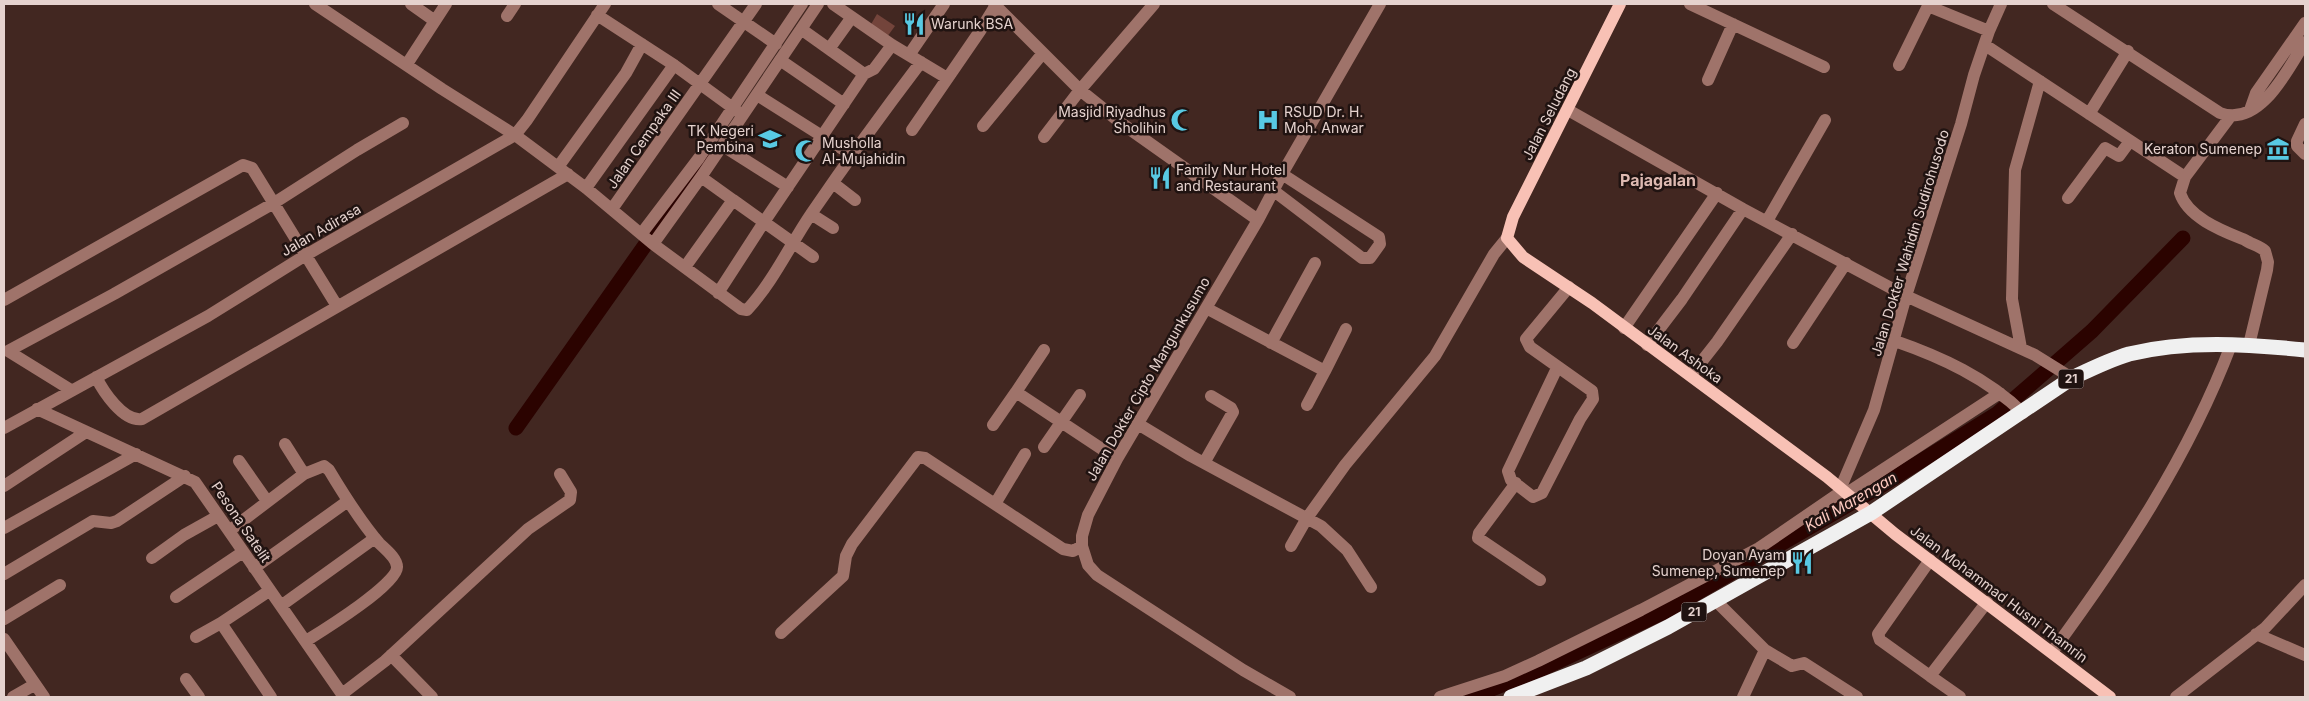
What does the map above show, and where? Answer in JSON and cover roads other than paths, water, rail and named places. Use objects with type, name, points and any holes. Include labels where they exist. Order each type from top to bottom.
[{"type":"highway","name":"21","points":[[1510,697],[1586,668],[1668,627],[1715,600],[1867,509],[2067,373],[2102,364],[2129,354],[2186,346],[2231,344],[2305,350]]},
{"type":"main road","name":"Jalan Seludang","points":[[1507,238],[1514,217],[1620,4]]},
{"type":"main road","name":"Jalan Ashoka","points":[[1507,238],[1523,257],[1569,286],[1845,491]]},
{"type":"main road","points":[[1845,491],[1867,509]]},
{"type":"main road","name":"Jalan Mohammad Husni Thamrin","points":[[1867,509],[1930,560],[2110,697]]},
{"type":"street","points":[[315,4],[442,89],[515,135],[563,170],[718,293],[740,309],[747,310],[775,272],[811,214],[852,155],[921,62]]},
{"type":"street","points":[[411,4],[435,21]]},
{"type":"street","points":[[407,64],[446,4]]},
{"type":"street","points":[[508,16],[515,4]]},
{"type":"street","name":"Jalan Adirasa","points":[[4,428],[208,316],[306,256],[515,135],[605,4]]},
{"type":"street","points":[[718,4],[776,44]]},
{"type":"street","name":"Jalan Cempaka III","points":[[612,209],[701,85],[756,4]]},
{"type":"street","points":[[648,239],[698,158],[802,4]]},
{"type":"street","points":[[648,239],[701,178],[818,4]]},
{"type":"street","points":[[833,4],[892,45],[947,78]]},
{"type":"street","points":[[909,55],[944,4]]},
{"type":"street","points":[[912,130],[980,32],[995,4],[1080,90],[1121,123],[1258,220]]},
{"type":"street","points":[[1044,137],[1080,90],[1154,4]]},
{"type":"street","name":"Jalan Dokter Cipto Mangunkusumo","points":[[1082,546],[1082,536],[1088,515],[1117,458],[1258,220],[1282,174],[1380,4]]},
{"type":"street","points":[[1690,4],[1824,66]]},
{"type":"street","name":"Jalan Dokter Wahidin Sudirohusodo","points":[[1845,491],[1874,410],[1895,341],[1906,296],[1989,31],[2001,4]]},
{"type":"street","points":[[2053,4],[2128,51],[2220,113],[2230,116],[2238,116],[2267,100],[2302,39],[2305,23]]},
{"type":"street","points":[[1899,65],[1928,6],[1989,31]]},
{"type":"street","points":[[597,15],[674,65],[743,115]]},
{"type":"street","points":[[829,49],[852,17]]},
{"type":"street","points":[[1708,80],[1733,24]]},
{"type":"street","points":[[801,29],[864,74]]},
{"type":"street","points":[[96,377],[108,398],[127,413],[138,419],[142,418],[338,306],[563,170],[626,73],[642,44]]},
{"type":"street","points":[[718,293],[864,74],[874,69],[892,45]]},
{"type":"street","points":[[1985,45],[2185,178]]},
{"type":"street","points":[[2089,114],[2128,51]]},
{"type":"street","points":[[983,126],[1043,52]]},
{"type":"street","points":[[780,60],[844,104]]},
{"type":"street","points":[[586,188],[674,65]]},
{"type":"street","points":[[2021,348],[2012,299],[2015,170],[2040,81]]},
{"type":"street","points":[[757,95],[852,155]]},
{"type":"street","points":[[1568,110],[1744,209],[1906,296],[2021,348],[2067,373]]},
{"type":"street","points":[[2230,116],[2185,178],[2180,193],[2187,207],[2224,232],[2262,248],[2267,255],[2267,270],[2249,345]]},
{"type":"street","points":[[1767,221],[1825,120]]},
{"type":"street","points":[[6,350],[114,294],[274,203],[403,123]]},
{"type":"street","points":[[2305,124],[2296,141],[2299,150],[2305,154]]},
{"type":"street","points":[[2068,198],[2105,148],[2120,156],[2130,140]]},
{"type":"street","points":[[723,146],[788,187]]},
{"type":"street","points":[[4,300],[243,165],[252,168],[338,306]]},
{"type":"street","points":[[1274,191],[1362,258],[1370,258],[1380,244],[1379,237],[1282,174]]},
{"type":"street","points":[[701,178],[813,257]]},
{"type":"street","points":[[833,183],[855,200]]},
{"type":"street","points":[[1624,328],[1717,193]]},
{"type":"street","points":[[685,267],[733,200]]},
{"type":"street","points":[[1647,345],[1682,299],[1744,209]]},
{"type":"street","points":[[811,214],[833,228]]},
{"type":"street","points":[[1691,375],[1717,342],[1792,234]]},
{"type":"street","points":[[1291,546],[1307,518],[1346,464],[1434,356],[1494,254],[1507,238]]},
{"type":"street","points":[[1271,343],[1315,263]]},
{"type":"street","points":[[1793,343],[1846,263]]},
{"type":"street","points":[[1557,368],[1508,472],[1511,480],[1533,497],[1542,493],[1580,419],[1592,404],[1592,391],[1530,347],[1526,339],[1569,286]]},
{"type":"street","points":[[1206,308],[1325,370]]},
{"type":"street","points":[[1307,405],[1346,329]]},
{"type":"street","points":[[1895,341],[1932,354],[2000,393],[2018,408]]},
{"type":"street","points":[[2052,652],[2098,591],[2163,486],[2209,399],[2231,344]]},
{"type":"street","points":[[6,350],[71,390]]},
{"type":"street","points":[[993,425],[1044,350]]},
{"type":"street","points":[[1016,392],[1117,458]]},
{"type":"street","points":[[1440,697],[1505,676],[1538,662],[1759,548],[1832,499],[2000,393]]},
{"type":"street","points":[[1044,447],[1080,395]]},
{"type":"street","points":[[1204,463],[1233,412],[1231,408],[1210,396]]},
{"type":"street","name":"Pesona Satelit","points":[[37,409],[185,476],[201,487],[218,516],[269,591],[282,605],[343,696]]},
{"type":"street","points":[[1138,424],[1204,463],[1322,526],[1347,550],[1371,587]]},
{"type":"street","points":[[4,486],[86,432]]},
{"type":"street","points":[[285,444],[304,474]]},
{"type":"street","points":[[4,528],[136,454]]},
{"type":"street","points":[[996,504],[1025,454]]},
{"type":"street","points":[[781,633],[844,576],[846,556],[852,544],[918,456],[925,458],[996,504],[1063,550],[1073,551],[1082,546],[1088,565],[1110,585],[1290,697]]},
{"type":"street","points":[[239,461],[267,501]]},
{"type":"street","points":[[229,531],[304,474],[320,466],[327,467],[348,501],[375,538],[396,562],[398,567],[395,576],[343,618],[306,641]]},
{"type":"street","points":[[343,696],[391,655],[528,529],[570,500],[571,492],[560,474]]},
{"type":"street","points":[[4,574],[93,520],[111,523],[117,521],[185,476]]},
{"type":"street","points":[[1516,483],[1479,533],[1478,538],[1540,580]]},
{"type":"street","points":[[254,568],[348,501]]},
{"type":"street","points":[[152,558],[184,535],[218,516]]},
{"type":"street","points":[[282,605],[375,538]]},
{"type":"street","points":[[176,597],[243,552]]},
{"type":"street","points":[[1930,560],[1878,634],[1880,640],[1960,697]]},
{"type":"street","points":[[4,619],[60,585]]},
{"type":"street","points":[[2176,697],[2256,634],[2305,585]]},
{"type":"street","points":[[196,637],[222,623],[269,591]]},
{"type":"street","points":[[1715,600],[1765,650],[1792,666],[1804,663],[1856,697]]},
{"type":"street","points":[[1930,676],[1987,602]]},
{"type":"street","points":[[222,623],[271,697]]},
{"type":"street","points":[[2256,634],[2305,655]]},
{"type":"street","points":[[4,639],[9,657],[44,697]]},
{"type":"street","points":[[1743,697],[1765,650]]},
{"type":"street","points":[[391,655],[432,697]]},
{"type":"street","points":[[186,679],[199,697]]},
{"type":"street","points":[[13,697],[34,685]]},
{"type":"waterway","points":[[516,428],[708,156]]},
{"type":"waterway","name":"Kali Marengan","points":[[1472,697],[1544,668],[1664,612],[1884,484],[1998,413],[2092,331],[2183,238]]},
{"type":"place","name":"Warunk BSA","points":[[914,24]]},
{"type":"place","name":"Masjid Riyadhus Sholihin","points":[[1182,120]]},
{"type":"place","name":"RSUD Dr. H. Moh. Anwar","points":[[1268,120]]},
{"type":"place","name":"TK Negeri Pembina","points":[[770,139]]},
{"type":"place","name":"Keraton Sumenep","points":[[2278,149]]},
{"type":"place","name":"Musholla Al-Mujahidin","points":[[806,151]]},
{"type":"place","name":"Family Nur Hotel and Restaurant","points":[[1160,178]]},
{"type":"place","name":"Doyan Ayam Sumenep, Sumenep","points":[[1802,563]]},
{"type":"district","name":"Pajagalan","points":[[1658,180]]}]
